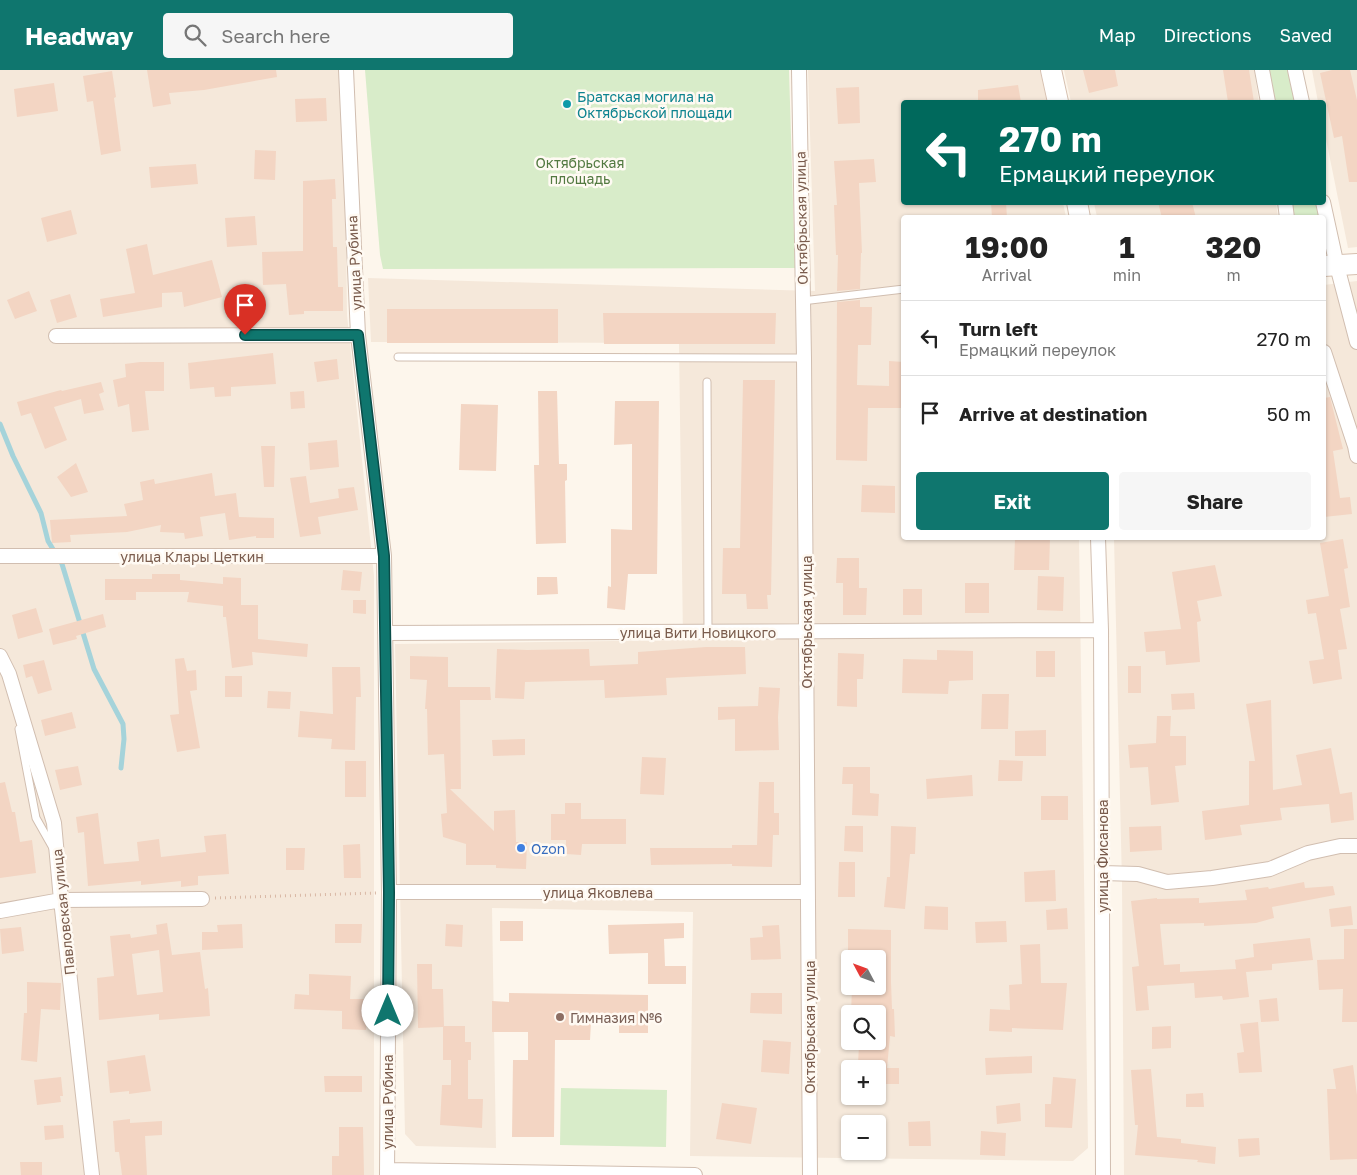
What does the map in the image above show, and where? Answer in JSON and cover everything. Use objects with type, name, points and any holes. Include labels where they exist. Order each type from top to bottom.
[{"type":"street","name":"улица Рубина","points":[[346,70],[358,335],[384,556],[389,892],[387,1173]]},
{"type":"street","name":"Октябрьская улица","points":[[799,70],[804,358],[810,1175]]},
{"type":"street","points":[[1051,70],[1058,100]]},
{"type":"street","points":[[1262,70],[1268,100]]},
{"type":"street","points":[[1295,70],[1302,100]]},
{"type":"street","points":[[1326,229],[1330,266],[1357,342]]},
{"type":"street","points":[[1330,266],[1357,264]]},
{"type":"street","points":[[56,336],[358,335]]},
{"type":"street","points":[[1326,358],[1357,456]]},
{"type":"street","name":"улица Фисанова","points":[[1098,540],[1101,630],[1103,1175]]},
{"type":"street","name":"улица Клары Цеткин","points":[[0,556],[384,556]]},
{"type":"street","name":"улица Вити Новицкого","points":[[385,633],[1101,630]]},
{"type":"street","name":"Павловская улица","points":[[0,656],[9,674],[54,823],[92,1175]]},
{"type":"street","points":[[1102,873],[1138,874],[1167,882],[1212,878],[1270,869],[1308,853],[1340,846],[1357,846]]},
{"type":"street","name":"улица Яковлева","points":[[389,892],[808,892]]},
{"type":"street","points":[[0,911],[61,900],[202,898]]},
{"type":"street","points":[[387,1173],[695,1175]]},
{"type":"lane","points":[[802,301],[901,289]]},
{"type":"lane","points":[[398,357],[804,358]]},
{"type":"lane","points":[[708,382],[708,632]]},
{"type":"path","points":[[202,898],[389,892]]},
{"type":"shaded area","points":[[0,70],[344,70],[347,315],[374,576],[374,1175],[0,1175]]},
{"type":"shaded area","points":[[808,70],[1040,70],[1047,100],[901,100],[901,205],[1063,205],[1066,215],[901,215],[901,540],[1079,540],[1088,1148],[1073,1161],[886,1159],[886,1115],[841,1115],[841,1158],[690,1156],[693,912],[492,908],[496,1148],[416,1146],[405,1134],[395,644],[683,640],[679,343],[371,342],[368,278],[815,291]]},
{"type":"shaded area","points":[[1064,70],[1254,70],[1259,100],[1071,100]]},
{"type":"shaded area","points":[[1312,70],[1357,70],[1357,247],[1348,248],[1326,139],[1326,100],[1318,100]]},
{"type":"shaded area","points":[[1094,205],[1276,205],[1278,215],[1097,215]]},
{"type":"shaded area","points":[[1357,281],[1357,1175],[1124,1175],[1122,883],[1114,540],[1326,540],[1326,285]]},
{"type":"green space","name":"Октябрьская площадь","points":[[365,70],[789,70],[795,268],[383,269],[380,255]]},
{"type":"green space","points":[[1269,70],[1289,70],[1296,100],[1274,100]]},
{"type":"green space","points":[[1292,205],[1317,205],[1320,215],[1295,215]]},
{"type":"green space","points":[[561,1088],[667,1090],[666,1147],[560,1145]]},
{"type":"building","points":[[147,70],[276,70],[277,77],[204,90],[169,93],[171,104],[153,107]]},
{"type":"building","points":[[1083,70],[1115,70],[1118,86],[1089,93]]},
{"type":"building","points":[[1223,70],[1249,70],[1254,100],[1228,100]]},
{"type":"building","points":[[1332,70],[1350,70],[1357,100],[1357,182],[1349,182],[1342,136],[1334,138],[1320,73]]},
{"type":"building","points":[[112,71],[121,151],[101,155],[93,101],[87,102],[83,76]]},
{"type":"building","points":[[54,83],[58,111],[17,117],[14,89]]},
{"type":"building","points":[[1018,85],[1021,100],[978,100],[978,90]]},
{"type":"building","points":[[859,87],[860,123],[838,124],[836,88]]},
{"type":"building","points":[[326,98],[327,121],[296,122],[295,99]]},
{"type":"building","points":[[255,150],[276,151],[275,180],[254,179]]},
{"type":"building","points":[[874,159],[876,182],[859,183],[862,253],[860,289],[837,291],[838,255],[836,255],[834,205],[837,205],[834,161]]},
{"type":"building","points":[[196,164],[198,184],[151,188],[149,167]]},
{"type":"building","points":[[335,179],[336,199],[332,199],[333,247],[337,247],[338,287],[343,287],[343,311],[304,311],[304,314],[289,315],[286,284],[263,285],[262,252],[303,251],[303,181]]},
{"type":"building","points":[[991,205],[1006,205],[1007,215],[992,215]]},
{"type":"building","points":[[1159,205],[1193,205],[1195,215],[1161,215]]},
{"type":"building","points":[[71,210],[77,234],[47,242],[41,218]]},
{"type":"building","points":[[255,216],[257,245],[227,247],[225,218]]},
{"type":"building","points":[[147,244],[153,275],[212,260],[222,297],[184,307],[182,292],[162,293],[162,307],[103,317],[100,299],[135,293],[126,249]]},
{"type":"building","points":[[29,291],[37,311],[15,319],[7,300]]},
{"type":"building","points":[[70,294],[77,317],[57,323],[50,300]]},
{"type":"building","points":[[860,300],[860,307],[872,307],[871,345],[858,345],[857,385],[889,386],[889,361],[901,362],[901,408],[868,408],[867,461],[836,460],[837,302]]},
{"type":"building","points":[[387,309],[558,309],[558,343],[387,343]]},
{"type":"building","points":[[603,313],[776,313],[775,344],[604,344]]},
{"type":"building","points":[[273,353],[276,384],[231,387],[231,396],[215,397],[214,387],[190,389],[188,363]]},
{"type":"building","points":[[337,359],[339,379],[317,382],[314,362]]},
{"type":"building","points":[[164,362],[164,391],[145,391],[149,430],[132,432],[129,404],[118,407],[113,380],[126,377],[125,364]]},
{"type":"building","points":[[743,380],[775,380],[771,595],[767,595],[768,609],[747,609],[746,594],[722,594],[723,548],[740,548]]},
{"type":"building","points":[[101,382],[104,392],[99,394],[104,410],[84,414],[81,399],[54,407],[67,440],[45,449],[31,413],[21,416],[17,402]]},
{"type":"building","points":[[304,391],[305,408],[291,409],[290,392]]},
{"type":"building","points":[[538,391],[557,391],[559,464],[567,464],[567,480],[565,481],[566,543],[536,544],[534,465],[539,465]]},
{"type":"building","points":[[1330,397],[1343,449],[1333,451],[1340,498],[1350,497],[1352,514],[1326,517],[1326,398]]},
{"type":"building","points":[[615,401],[659,401],[657,574],[628,574],[625,610],[607,608],[608,586],[611,587],[611,529],[632,530],[632,444],[614,445]]},
{"type":"building","points":[[461,404],[498,405],[496,471],[459,470]]},
{"type":"building","points":[[337,440],[339,467],[310,470],[308,443]]},
{"type":"building","points":[[261,446],[275,446],[274,487],[264,487]]},
{"type":"building","points":[[76,463],[88,492],[71,497],[57,477]]},
{"type":"building","points":[[212,473],[215,496],[236,493],[239,517],[274,518],[274,538],[256,538],[256,536],[229,540],[225,513],[200,517],[203,536],[185,539],[184,533],[160,532],[161,525],[127,532],[70,535],[71,542],[52,543],[50,520],[127,516],[124,504],[143,500],[140,482],[154,479],[155,484]]},
{"type":"building","points":[[306,476],[310,503],[339,498],[338,489],[354,487],[358,510],[318,517],[321,534],[300,537],[290,478]]},
{"type":"building","points":[[862,485],[895,486],[895,513],[861,512]]},
{"type":"building","points":[[1343,539],[1348,568],[1344,569],[1350,607],[1340,609],[1347,649],[1338,650],[1342,679],[1313,684],[1309,661],[1324,659],[1316,613],[1308,614],[1306,600],[1329,596],[1320,543]]},
{"type":"building","points":[[1015,540],[1050,540],[1049,570],[1014,570]]},
{"type":"building","points":[[837,558],[859,558],[859,588],[867,588],[866,615],[843,615],[843,583],[836,583]]},
{"type":"building","points":[[1215,565],[1222,596],[1197,601],[1201,621],[1197,622],[1200,662],[1166,665],[1165,651],[1146,652],[1144,632],[1181,629],[1172,572]]},
{"type":"building","points":[[343,570],[362,572],[360,591],[341,590]]},
{"type":"building","points":[[152,574],[180,574],[180,580],[223,584],[223,577],[241,578],[241,605],[258,605],[258,639],[308,644],[307,657],[252,652],[253,665],[232,668],[226,617],[223,617],[223,606],[187,602],[189,592],[136,592],[136,600],[105,600],[105,579],[152,579]]},
{"type":"building","points":[[1038,576],[1064,577],[1063,611],[1037,610]]},
{"type":"building","points":[[537,577],[557,577],[558,594],[537,595]]},
{"type":"building","points":[[965,583],[989,583],[989,613],[965,613]]},
{"type":"building","points":[[903,589],[922,589],[922,615],[903,615]]},
{"type":"building","points":[[353,600],[366,600],[366,614],[353,613]]},
{"type":"building","points":[[36,608],[43,632],[18,639],[12,615]]},
{"type":"building","points":[[103,614],[106,627],[76,636],[77,639],[53,645],[49,629]]},
{"type":"building","points":[[706,647],[745,647],[746,674],[666,678],[667,695],[605,698],[604,680],[525,682],[524,699],[495,698],[497,649],[589,649],[590,666],[638,664],[638,652]]},
{"type":"building","points":[[937,650],[973,651],[973,680],[949,681],[948,694],[902,693],[903,659],[937,660]]},
{"type":"building","points":[[1036,651],[1055,651],[1055,677],[1036,677]]},
{"type":"building","points":[[838,653],[864,654],[863,679],[857,679],[857,707],[837,706]]},
{"type":"building","points":[[410,656],[448,657],[448,687],[490,687],[491,700],[460,700],[461,789],[450,789],[494,831],[494,811],[515,810],[516,842],[527,842],[526,869],[496,868],[496,865],[466,865],[466,844],[443,837],[441,814],[447,813],[444,754],[428,755],[427,709],[425,709],[427,680],[410,679]]},
{"type":"building","points":[[184,658],[187,671],[196,670],[197,690],[190,691],[200,748],[177,752],[170,715],[179,714],[175,659]]},
{"type":"building","points":[[44,660],[52,690],[38,694],[32,676],[26,678],[23,665]]},
{"type":"building","points":[[1128,666],[1141,666],[1141,693],[1128,693]]},
{"type":"building","points":[[332,667],[360,667],[361,697],[356,697],[355,750],[331,749],[332,739],[298,737],[300,711],[333,714]]},
{"type":"building","points":[[225,676],[242,676],[242,697],[225,697]]},
{"type":"building","points":[[759,687],[780,688],[778,717],[779,750],[735,751],[735,719],[718,720],[718,707],[758,706]]},
{"type":"building","points":[[268,691],[291,692],[290,709],[267,708]]},
{"type":"building","points":[[1194,693],[1195,709],[1172,710],[1171,694]]},
{"type":"building","points":[[982,694],[1009,694],[1008,729],[981,729]]},
{"type":"building","points":[[1271,700],[1273,790],[1302,785],[1296,755],[1331,748],[1340,794],[1352,792],[1354,820],[1331,823],[1329,804],[1280,808],[1282,820],[1240,825],[1242,835],[1205,840],[1202,811],[1249,805],[1249,761],[1255,761],[1246,704]]},
{"type":"building","points":[[72,712],[76,728],[45,736],[41,720]]},
{"type":"building","points":[[1157,716],[1171,716],[1170,736],[1186,736],[1186,765],[1175,766],[1179,802],[1151,805],[1148,767],[1130,768],[1128,745],[1156,743]]},
{"type":"building","points":[[1046,730],[1046,756],[1015,756],[1015,731]]},
{"type":"building","points":[[525,739],[525,755],[493,756],[492,740]]},
{"type":"building","points":[[642,757],[666,758],[664,795],[640,794]]},
{"type":"building","points":[[999,760],[1023,761],[1022,781],[998,781]]},
{"type":"building","points":[[345,761],[366,761],[366,797],[345,797]]},
{"type":"building","points":[[78,766],[82,785],[60,790],[55,770]]},
{"type":"building","points":[[843,767],[870,767],[870,793],[879,794],[878,816],[852,815],[853,784],[842,784]]},
{"type":"building","points":[[972,775],[973,796],[927,799],[926,779]]},
{"type":"building","points":[[5,782],[12,812],[15,812],[20,842],[32,840],[36,873],[0,878],[0,783]]},
{"type":"building","points":[[759,782],[774,782],[774,813],[779,813],[779,835],[773,835],[772,867],[732,866],[732,864],[651,865],[650,848],[732,848],[732,845],[757,845]]},
{"type":"building","points":[[1041,796],[1068,796],[1068,820],[1041,820]]},
{"type":"building","points":[[565,803],[581,803],[581,819],[626,819],[626,844],[582,844],[581,855],[566,854],[566,840],[551,840],[551,814],[565,814]]},
{"type":"building","points":[[98,813],[104,864],[139,861],[137,842],[159,839],[161,857],[206,852],[204,836],[226,834],[229,874],[198,876],[198,885],[181,887],[181,881],[141,885],[141,881],[88,886],[84,832],[78,833],[76,817]]},
{"type":"building","points":[[845,826],[863,826],[863,852],[844,851]]},
{"type":"building","points":[[891,826],[916,827],[915,854],[910,854],[905,909],[884,907],[887,877],[890,877]]},
{"type":"building","points":[[1161,826],[1162,850],[1130,852],[1129,827]]},
{"type":"building","points":[[360,844],[361,878],[344,878],[343,845]]},
{"type":"building","points":[[286,848],[305,848],[304,870],[286,870]]},
{"type":"building","points":[[839,862],[855,862],[855,897],[838,897]]},
{"type":"building","points":[[1055,870],[1056,901],[1025,902],[1024,872]]},
{"type":"building","points":[[1304,882],[1305,888],[1333,886],[1335,895],[1272,907],[1274,918],[1256,923],[1204,926],[1204,923],[1160,924],[1164,965],[1180,964],[1180,972],[1236,969],[1235,960],[1254,957],[1253,944],[1310,938],[1313,960],[1272,964],[1272,970],[1246,972],[1249,997],[1223,1000],[1222,996],[1195,998],[1194,983],[1147,986],[1149,1010],[1136,1011],[1132,967],[1139,966],[1131,901],[1157,898],[1199,898],[1199,903],[1247,900],[1245,890],[1268,887],[1269,889]]},
{"type":"building","points":[[925,906],[948,907],[948,930],[924,929]]},
{"type":"building","points":[[1351,906],[1353,925],[1331,927],[1329,909]]},
{"type":"building","points":[[1067,908],[1068,929],[1047,930],[1046,910]]},
{"type":"building","points":[[500,921],[523,921],[523,941],[500,941]]},
{"type":"building","points":[[1006,921],[1007,942],[976,943],[975,922]]},
{"type":"building","points":[[167,923],[172,955],[200,952],[205,989],[208,988],[210,1016],[159,1020],[159,1014],[99,1020],[97,978],[114,976],[110,936],[130,934],[131,938],[157,934],[156,925]],"holes":[[[159,950],[163,992],[137,995],[132,954]]]},
{"type":"building","points":[[684,923],[684,938],[664,939],[665,966],[686,966],[686,984],[648,984],[648,953],[609,954],[608,925]]},
{"type":"building","points":[[242,924],[243,948],[202,950],[202,932],[218,932],[217,925]]},
{"type":"building","points":[[335,924],[362,924],[361,943],[335,943]]},
{"type":"building","points":[[446,924],[463,925],[462,947],[445,946]]},
{"type":"building","points":[[779,925],[781,959],[751,960],[750,938],[763,937],[762,926]]},
{"type":"building","points":[[21,927],[24,951],[2,954],[0,929]]},
{"type":"building","points":[[848,929],[891,930],[892,1009],[894,1009],[895,1037],[890,1036],[887,1068],[899,1068],[899,1084],[886,1084],[886,1060],[858,1060],[859,1050],[886,1050],[886,1005],[851,1005],[852,995],[886,995],[886,950],[848,950]]},
{"type":"building","points":[[1344,929],[1357,929],[1357,1022],[1342,1022],[1343,989],[1319,990],[1317,960],[1344,959]]},
{"type":"building","points":[[1040,944],[1041,983],[1067,983],[1063,1030],[1012,1028],[1012,1032],[989,1031],[990,1009],[1010,1010],[1009,985],[1022,984],[1020,945]]},
{"type":"building","points":[[417,964],[432,964],[432,989],[443,989],[444,1026],[465,1026],[465,1042],[471,1042],[471,1060],[468,1060],[468,1099],[483,1099],[482,1128],[440,1125],[442,1085],[451,1085],[451,1060],[443,1060],[443,1027],[418,1028]]},
{"type":"building","points":[[309,974],[351,976],[350,999],[368,999],[366,1030],[342,1029],[342,1011],[294,1009],[295,994],[309,995]]},
{"type":"building","points":[[27,982],[61,983],[60,1010],[41,1009],[37,1062],[21,1060],[24,1013],[27,1013]]},
{"type":"building","points":[[509,993],[648,995],[648,1033],[619,1033],[619,1023],[591,1022],[590,1040],[555,1040],[554,1137],[512,1137],[513,1060],[528,1060],[528,1032],[492,1032],[492,1001],[509,1002]]},
{"type":"building","points":[[751,993],[782,993],[782,1014],[750,1013]]},
{"type":"building","points":[[1277,998],[1279,1021],[1261,1022],[1259,1000]]},
{"type":"building","points":[[1258,1022],[1262,1072],[1239,1073],[1237,1053],[1244,1052],[1240,1024]]},
{"type":"building","points":[[1171,1026],[1171,1048],[1152,1049],[1152,1027]]},
{"type":"building","points":[[763,1040],[791,1042],[789,1074],[761,1072]]},
{"type":"building","points":[[145,1055],[151,1091],[129,1094],[129,1091],[110,1093],[107,1061]]},
{"type":"building","points":[[1032,1056],[1032,1073],[986,1075],[985,1058]]},
{"type":"building","points":[[1353,1065],[1357,1095],[1357,1159],[1330,1160],[1327,1089],[1336,1089],[1333,1069]]},
{"type":"building","points":[[1151,1069],[1157,1137],[1181,1139],[1181,1143],[1216,1147],[1215,1164],[1197,1162],[1198,1160],[1135,1155],[1138,1125],[1135,1125],[1131,1070]]},
{"type":"building","points":[[324,1076],[362,1076],[362,1092],[325,1092]]},
{"type":"building","points":[[61,1077],[63,1096],[60,1096],[61,1102],[37,1105],[34,1080]]},
{"type":"building","points":[[1053,1077],[1076,1079],[1072,1128],[1045,1127],[1045,1104],[1051,1104]]},
{"type":"building","points":[[1203,1093],[1204,1107],[1186,1107],[1186,1094]]},
{"type":"building","points":[[722,1103],[757,1108],[751,1144],[716,1139]]},
{"type":"building","points":[[1020,1103],[1021,1121],[997,1124],[996,1106]]},
{"type":"building","points":[[130,1119],[130,1123],[162,1121],[162,1135],[145,1136],[147,1175],[122,1175],[119,1152],[115,1152],[113,1121]]},
{"type":"building","points":[[930,1121],[931,1146],[909,1146],[908,1122]]},
{"type":"building","points":[[63,1125],[64,1138],[45,1140],[44,1126]]},
{"type":"building","points":[[339,1127],[363,1127],[364,1175],[332,1175],[332,1156],[339,1156]]},
{"type":"building","points":[[981,1131],[1006,1133],[1005,1156],[980,1155]]},
{"type":"building","points":[[1259,1138],[1260,1155],[1239,1157],[1238,1139]]},
{"type":"building","points":[[20,1162],[42,1162],[42,1175],[21,1175]]},
{"type":"waterway","points":[[0,424],[13,456],[41,513],[48,541],[62,564],[94,669],[123,724],[124,739],[121,768]]},
{"type":"place","name":"Братская могила на Октябрьской площади","points":[[567,104]]},
{"type":"place","name":"Ozon","points":[[521,848]]},
{"type":"place","name":"Гимназия №6","points":[[560,1017]]},
{"type":"route","points":[[245,335],[358,335],[384,556],[389,892],[388,1011]]}]
